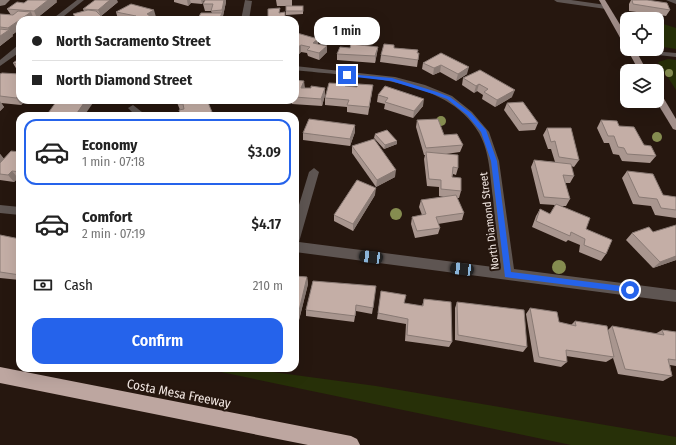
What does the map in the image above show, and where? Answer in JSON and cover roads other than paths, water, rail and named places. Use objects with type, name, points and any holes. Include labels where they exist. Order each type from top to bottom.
[{"type":"highway","name":"Costa Mesa Freeway","points":[[0,375],[352,445]]},
{"type":"main road","points":[[602,0],[620,31]]},
{"type":"main road","points":[[664,106],[676,127]]},
{"type":"street","points":[[60,16],[81,0]]},
{"type":"street","points":[[246,16],[250,1],[248,0]]},
{"type":"street","points":[[557,0],[606,7]]},
{"type":"street","points":[[669,0],[676,2]]},
{"type":"street","points":[[0,64],[16,51]]},
{"type":"street","points":[[664,53],[676,55]]},
{"type":"street","name":"North Diamond Street","points":[[299,68],[392,79],[422,87],[449,98],[469,114],[484,132],[494,161],[508,275]]},
{"type":"street","points":[[133,108],[138,112]]},
{"type":"street","points":[[299,225],[314,172]]},
{"type":"street","points":[[0,209],[16,211]]},
{"type":"street","points":[[299,248],[676,296]]}]
